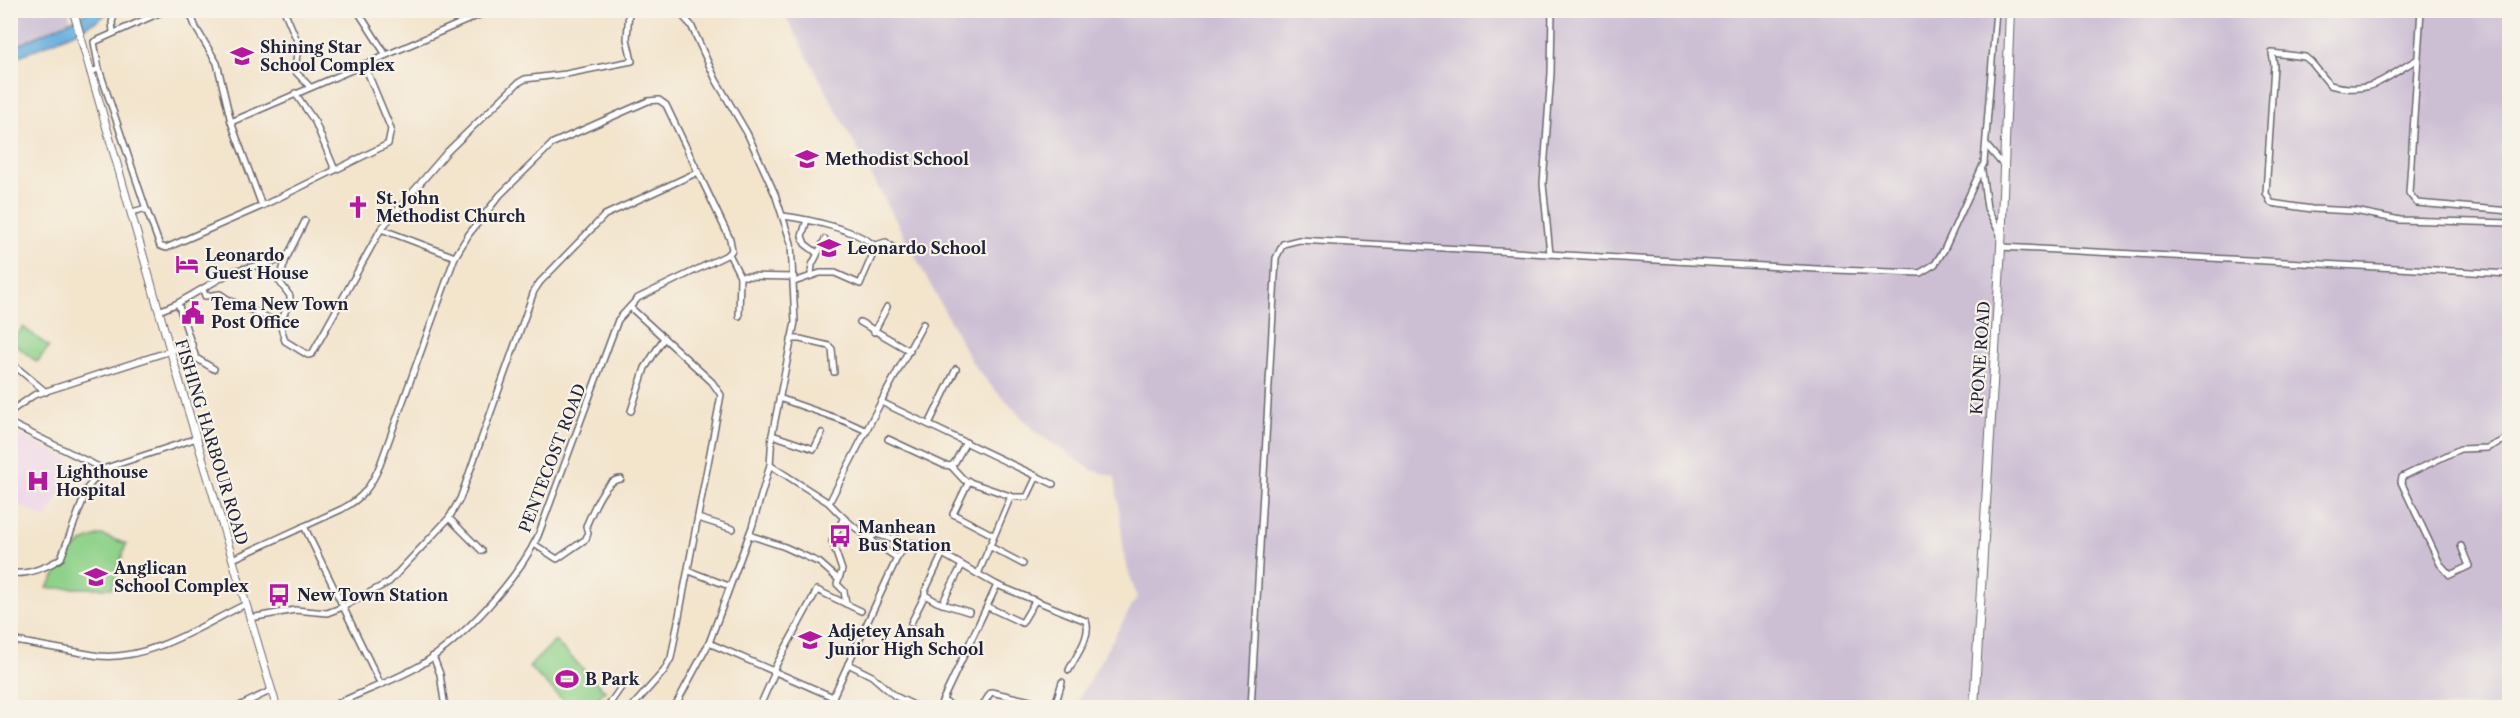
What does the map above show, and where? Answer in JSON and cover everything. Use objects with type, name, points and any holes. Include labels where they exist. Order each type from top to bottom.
[{"type":"main road","name":"KPONE ROAD","points":[[1974,708],[2001,247],[2010,10]]},
{"type":"street","points":[[113,32],[112,22],[116,10]]},
{"type":"street","points":[[81,45],[94,42],[166,10]]},
{"type":"street","points":[[189,10],[196,28],[218,63],[231,122],[262,206]]},
{"type":"street","points":[[284,10],[298,43],[295,71],[310,87]]},
{"type":"street","points":[[357,10],[386,54]]},
{"type":"street","points":[[231,122],[491,10]]},
{"type":"street","points":[[305,221],[286,259],[279,281],[290,296],[280,324],[283,336],[288,344],[306,355],[312,354],[381,229],[447,152],[518,83],[632,61],[627,39],[629,10]]},
{"type":"street","points":[[674,708],[709,643],[749,536],[770,465],[772,435],[795,322],[791,243],[775,194],[747,133],[716,80],[691,26],[677,10]]},
{"type":"street","points":[[1550,254],[1543,184],[1551,73],[1552,10]]},
{"type":"street","points":[[1251,708],[1276,258],[1283,244],[1299,240],[1920,273],[1927,270],[1939,258],[1982,170],[1987,146],[1996,10]]},
{"type":"street","points":[[2421,10],[2409,193],[2417,203],[2510,211]]},
{"type":"street","name":"FISHING HARBOUR ROAD","points":[[74,14],[81,45],[277,708]]},
{"type":"street","points":[[94,42],[99,69],[146,209],[160,246],[166,248],[262,206],[385,147],[390,141],[391,129],[364,64]]},
{"type":"street","points":[[2418,59],[2381,83],[2366,88],[2352,88],[2330,85],[2305,57],[2272,53],[2274,65],[2266,193],[2268,200],[2271,203],[2312,209],[2355,211],[2400,220],[2510,223]]},
{"type":"street","points":[[90,72],[99,69]]},
{"type":"street","points":[[295,93],[315,122],[335,170]]},
{"type":"street","points":[[233,559],[358,501],[373,482],[455,257],[469,234],[501,195],[553,143],[648,101],[659,100],[666,105],[730,239],[732,250],[729,254],[740,276],[739,316]]},
{"type":"street","points":[[1987,146],[2004,168]]},
{"type":"street","points":[[1982,170],[1987,208],[2001,236]]},
{"type":"street","points":[[250,618],[294,610],[327,613],[389,582],[449,518],[460,499],[534,291],[592,226],[605,215],[698,172]]},
{"type":"street","points":[[132,212],[146,209]]},
{"type":"street","points":[[783,216],[807,220],[856,236],[875,245],[886,242],[897,251]]},
{"type":"street","points":[[807,220],[802,236],[805,244],[817,253]]},
{"type":"street","points":[[381,229],[455,257]]},
{"type":"street","points":[[811,275],[810,269],[825,239]]},
{"type":"street","points":[[740,276],[794,280],[811,275],[835,273],[860,284],[875,245]]},
{"type":"street","points":[[2001,247],[2510,273]]},
{"type":"street","name":"PENTECOST ROAD","points":[[328,708],[418,666],[433,657],[468,627],[519,568],[534,544],[614,328],[630,307],[648,293],[729,254]]},
{"type":"street","points":[[159,311],[178,303],[233,271],[286,259]]},
{"type":"street","points":[[203,289],[205,296],[220,294],[229,301],[267,316],[280,324]]},
{"type":"street","points":[[178,303],[198,360],[214,369]]},
{"type":"street","points":[[630,307],[712,382],[721,395],[678,630],[668,666],[631,708]]},
{"type":"street","points":[[874,332],[887,307]]},
{"type":"street","points":[[860,322],[910,351]]},
{"type":"street","points":[[829,503],[923,324]]},
{"type":"street","points":[[632,411],[645,368],[664,338]]},
{"type":"street","points":[[791,339],[830,346],[834,372]]},
{"type":"street","points":[[10,414],[34,395],[192,344]]},
{"type":"street","points":[[10,362],[46,392]]},
{"type":"street","points":[[929,424],[956,369]]},
{"type":"street","points":[[779,398],[867,431]]},
{"type":"street","points":[[881,402],[1053,484]]},
{"type":"street","points":[[10,423],[103,469]]},
{"type":"street","points":[[772,435],[814,449],[822,433]]},
{"type":"street","points":[[2461,546],[2469,566],[2450,575],[2440,564],[2401,482],[2402,477],[2460,449],[2487,448],[2510,437]]},
{"type":"street","points":[[10,572],[18,574],[61,558],[88,487],[103,469],[197,438]]},
{"type":"street","points":[[888,439],[944,465],[951,466],[969,481],[1011,496],[1027,497],[1037,476]]},
{"type":"street","points":[[951,466],[966,442]]},
{"type":"street","points":[[770,465],[829,503],[843,519],[897,558]]},
{"type":"street","points":[[534,544],[557,559],[586,538],[588,533],[586,526],[606,485],[613,479],[621,478]]},
{"type":"street","points":[[969,481],[953,514],[993,535]]},
{"type":"street","points":[[978,574],[1011,496]]},
{"type":"street","points":[[449,518],[482,550]]},
{"type":"street","points":[[698,518],[733,529]]},
{"type":"street","points":[[843,519],[832,541],[841,567],[839,587],[844,591],[846,604]]},
{"type":"street","points":[[304,526],[380,683]]},
{"type":"street","points":[[868,539],[876,534],[891,539],[895,537]]},
{"type":"street","points":[[749,536],[785,547],[819,563],[838,579]]},
{"type":"street","points":[[828,708],[897,558],[904,546],[913,543],[943,553],[997,585],[1086,621],[1088,625],[1085,639],[1069,670]]},
{"type":"street","points":[[989,546],[1023,564]]},
{"type":"street","points":[[911,623],[943,553]]},
{"type":"street","points":[[942,604],[962,565]]},
{"type":"street","points":[[689,571],[729,586]]},
{"type":"street","points":[[939,708],[997,585]]},
{"type":"street","points":[[759,708],[774,672],[817,590],[861,611]]},
{"type":"street","points":[[925,596],[969,612]]},
{"type":"street","points":[[988,607],[1022,622],[1035,601]]},
{"type":"street","points":[[10,640],[106,657],[135,655],[246,604]]},
{"type":"street","points":[[709,643],[833,697]]},
{"type":"street","points":[[433,657],[440,674],[445,708]]},
{"type":"street","points":[[848,664],[872,676],[889,692],[920,708]]},
{"type":"street","points":[[981,708],[991,692],[1052,706],[1056,702],[1062,682]]},
{"type":"street","points":[[603,700],[609,707],[622,686]]},
{"type":"street","points":[[235,708],[272,690]]},
{"type":"street","points":[[943,700],[957,708]]},
{"type":"shaded area","points":[[10,11],[69,11],[70,22],[11,49]]},
{"type":"shaded area","points":[[783,11],[2509,11],[2509,707],[1074,707],[1137,597],[1125,561],[1115,477],[1092,470],[1037,433],[990,385],[973,364]]},
{"type":"shaded area","name":"Lighthouse Hospital","points":[[15,433],[75,462],[47,519],[11,501],[11,443]]},
{"type":"green space","points":[[23,327],[49,347],[37,362],[12,342]]},
{"type":"green space","points":[[102,535],[126,544],[112,588],[47,588],[63,562],[76,548],[83,542]]},
{"type":"green space","name":"B Park","points":[[555,641],[605,691],[588,707],[570,707],[529,667]]},
{"type":"water","points":[[87,11],[109,11],[92,24],[11,60],[10,49],[85,14]]},
{"type":"place","name":"Shining Star School Complex","points":[[242,56]]},
{"type":"place","name":"Methodist School","points":[[807,159]]},
{"type":"place","name":"St. John Methodist Church","points":[[358,207]]},
{"type":"place","name":"Leonardo School","points":[[829,248]]},
{"type":"place","name":"Leonardo Guest House","points":[[187,264]]},
{"type":"place","name":"Tema New Town Post Office","points":[[193,313]]},
{"type":"place","name":"Lighthouse Hospital","points":[[38,481]]},
{"type":"place","name":"Manhean Bus Station","points":[[840,536]]},
{"type":"place","name":"Anglican School Complex","points":[[96,577]]},
{"type":"place","name":"New Town Station","points":[[279,595]]},
{"type":"place","name":"Adjetey Ansah Junior High School","points":[[810,640]]},
{"type":"place","name":"B Park","points":[[567,679]]}]
